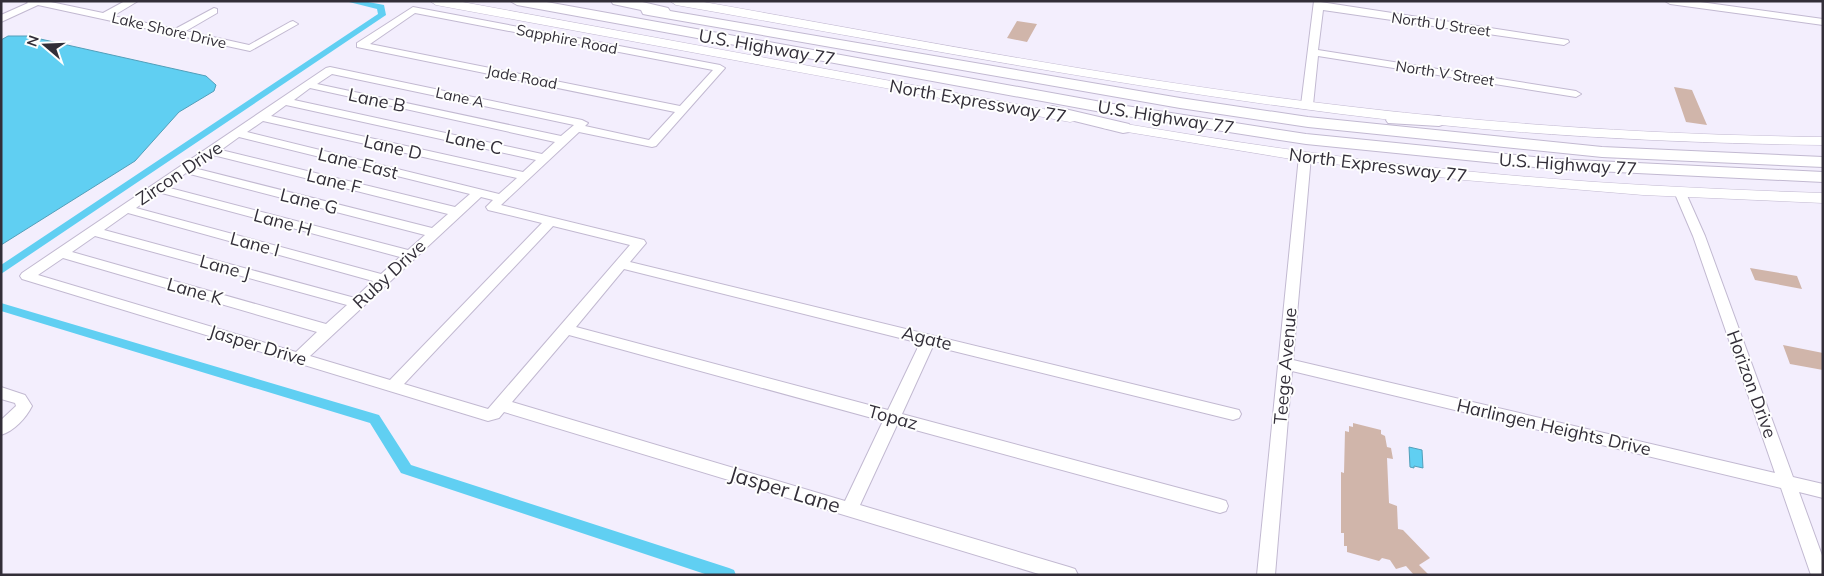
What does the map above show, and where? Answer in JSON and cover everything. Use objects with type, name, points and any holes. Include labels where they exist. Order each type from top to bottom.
[{"type":"highway","points":[[510,1],[545,6]]},
{"type":"highway","name":"U.S. Highway 77","points":[[517,1],[1202,124],[1316,140],[1558,156],[1823,177]]},
{"type":"highway","name":"U.S. Highway 77","points":[[594,1],[1180,103],[1558,156],[1672,156],[1823,162]]},
{"type":"highway","points":[[618,1],[713,22]]},
{"type":"highway","points":[[780,49],[916,78],[1123,128]]},
{"type":"highway","points":[[1180,103],[1376,119],[1439,121]]},
{"type":"highway","points":[[1558,156],[1582,146],[1666,150],[1823,152]]},
{"type":"highway","points":[[1558,156],[1671,179],[1823,187]]},
{"type":"main road","name":"North Expressway 77","points":[[436,1],[1123,128],[1304,156],[1536,183],[1681,194],[1823,198]]},
{"type":"main road","points":[[676,1],[1159,84],[1439,121],[1664,136],[1823,141]]},
{"type":"street","points":[[105,16],[133,1]]},
{"type":"street","points":[[1670,1],[1823,22]]},
{"type":"street","name":"Lake Shore Drive","points":[[1,19],[34,2],[250,48]]},
{"type":"street","points":[[1308,105],[1319,4]]},
{"type":"street","name":"North U Street","points":[[1319,4],[1564,42]]},
{"type":"street","name":"Sapphire Road","points":[[361,45],[413,10],[720,68],[682,110]]},
{"type":"street","points":[[177,32],[214,11]]},
{"type":"street","points":[[250,48],[293,24]]},
{"type":"street","name":"Jade Road","points":[[361,45],[682,110]]},
{"type":"street","name":"North V Street","points":[[1313,52],[1576,94]]},
{"type":"street","name":"Zircon Drive","points":[[27,276],[330,70]]},
{"type":"street","name":"Lane A","points":[[330,70],[582,123],[577,128]]},
{"type":"street","name":"Lane B","points":[[309,85],[564,140]]},
{"type":"street","name":"Lane C","points":[[286,101],[544,158]]},
{"type":"street","points":[[494,410],[639,243],[492,208],[577,128],[652,144],[682,110]]},
{"type":"street","name":"Lane D","points":[[262,117],[525,176]]},
{"type":"street","name":"Lane East","points":[[237,133],[502,198]]},
{"type":"street","name":"Lane F","points":[[211,151],[457,212]]},
{"type":"street","name":"Teege Avenue","points":[[1266,575],[1304,156]]},
{"type":"street","name":"Lane G","points":[[184,169],[434,233]]},
{"type":"street","name":"Lane H","points":[[156,188],[410,255]]},
{"type":"street","name":"Ruby Drive","points":[[299,356],[478,192]]},
{"type":"street","name":"Horizon Drive","points":[[1681,194],[1699,236],[1820,575]]},
{"type":"street","name":"Lane I","points":[[126,209],[384,279]]},
{"type":"street","points":[[392,387],[550,221]]},
{"type":"street","name":"Lane J","points":[[93,231],[357,303]]},
{"type":"street","name":"Lane K","points":[[61,253],[328,330]]},
{"type":"street","name":"Agate","points":[[621,264],[1233,414]]},
{"type":"street","name":"Jasper Drive","points":[[27,276],[299,356],[392,387],[494,410]]},
{"type":"street","name":"Topaz","points":[[566,329],[1220,506]]},
{"type":"street","points":[[850,509],[929,339]]},
{"type":"street","name":"Harlingen Heights Drive","points":[[1285,364],[1823,491]]},
{"type":"street","points":[[1,393],[20,400],[24,406],[21,412],[1,428]]},
{"type":"street","name":"Jasper Lane","points":[[494,410],[850,509],[1069,575]]},
{"type":"water","points":[[8,36],[27,36],[206,76],[216,85],[214,91],[179,112],[135,161],[1,245],[1,40]]},
{"type":"water","points":[[1409,447],[1422,450],[1423,468],[1410,467]]},
{"type":"building","points":[[1017,21],[1037,24],[1027,42],[1007,38]]},
{"type":"building","points":[[1674,87],[1692,90],[1707,125],[1686,122]]},
{"type":"building","points":[[1750,268],[1797,276],[1802,289],[1755,280]]},
{"type":"building","points":[[1783,345],[1823,353],[1823,370],[1790,364]]},
{"type":"building","points":[[1353,423],[1381,430],[1381,434],[1385,436],[1387,447],[1391,448],[1393,459],[1387,458],[1389,503],[1397,506],[1398,529],[1403,530],[1430,558],[1419,565],[1429,575],[1414,575],[1406,566],[1396,569],[1390,560],[1382,558],[1379,561],[1347,552],[1347,546],[1344,546],[1344,533],[1341,533],[1341,472],[1344,473],[1345,431],[1349,432],[1349,426],[1353,427]]},
{"type":"waterway","points":[[1,270],[382,15],[381,7],[349,1]]},
{"type":"waterway","points":[[1,307],[374,419],[406,469],[729,575]]}]
